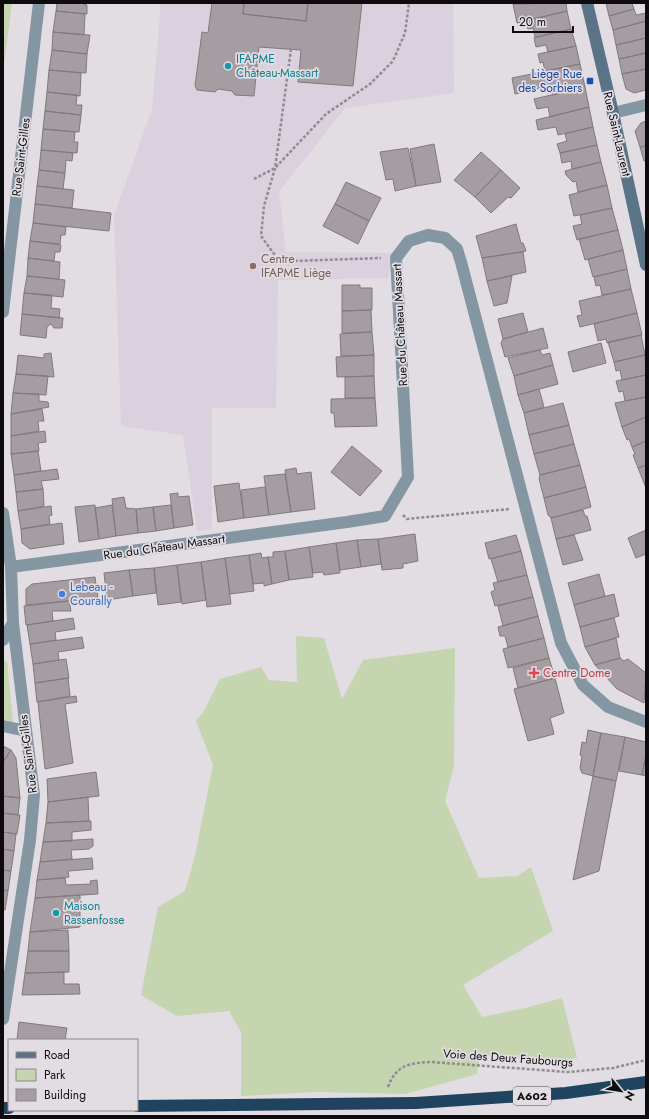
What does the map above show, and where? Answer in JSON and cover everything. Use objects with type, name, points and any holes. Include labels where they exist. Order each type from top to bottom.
[{"type":"highway","name":"A602","points":[[138,1106],[416,1103],[566,1093],[646,1082]]},
{"type":"street","name":"Rue Saint-Gilles","points":[[3,312],[39,3]]},
{"type":"street","name":"Rue Saint-Laurent","points":[[586,3],[613,113],[646,265]]},
{"type":"street","points":[[613,113],[646,105]]},
{"type":"street","name":"Rue du Château Massart","points":[[11,567],[384,516],[408,477],[396,258],[409,241],[428,235],[445,238],[457,249],[560,643],[583,685],[608,707],[646,722]]},
{"type":"street","name":"Rue Saint-Gilles","points":[[3,513],[11,567],[13,624],[34,796],[30,840],[3,1019]]},
{"type":"street","points":[[3,640],[13,624]]},
{"type":"street","points":[[3,726],[26,731]]},
{"type":"path","points":[[254,178],[275,168],[326,114],[370,84],[393,61],[405,32],[409,3]]},
{"type":"path","points":[[291,49],[275,168],[264,206],[261,236],[277,258],[294,261],[396,258]]},
{"type":"path","points":[[407,519],[524,508]]},
{"type":"path","name":"Voie des Deux Faubourgs","points":[[387,1088],[392,1077],[409,1063],[430,1062],[568,1072],[613,1068],[646,1060]]},
{"type":"shaded area","name":"Centre IFAPME Liège","points":[[161,3],[453,3],[454,93],[345,108],[279,192],[286,252],[393,253],[388,278],[278,280],[276,408],[212,408],[212,529],[197,531],[183,435],[121,426],[114,216],[152,109]]},
{"type":"green space","points":[[3,3],[12,3],[3,72]]},
{"type":"green space","points":[[296,636],[324,638],[342,699],[363,660],[455,648],[454,766],[445,801],[479,878],[517,876],[531,867],[553,931],[463,985],[482,1017],[562,998],[577,1058],[545,1061],[480,1054],[477,1074],[405,1094],[315,1092],[241,1096],[241,1032],[229,1011],[177,1016],[141,995],[158,907],[185,891],[195,856],[213,765],[196,721],[204,711],[220,679],[261,667],[269,680],[297,682]]},
{"type":"green space","points":[[3,660],[7,661],[13,723],[3,719]]},
{"type":"building","points":[[57,3],[83,3],[87,5],[87,14],[56,11]]},
{"type":"building","name":"IFAPME Château-Massart","points":[[212,3],[244,3],[243,14],[306,21],[308,3],[362,3],[353,86],[298,82],[301,50],[259,47],[254,96],[235,95],[232,91],[218,89],[215,92],[197,90],[195,86],[202,32],[208,33]]},
{"type":"building","points":[[244,3],[308,3],[306,21],[243,14]]},
{"type":"building","points":[[566,3],[567,11],[517,23],[513,4]]},
{"type":"building","points":[[606,3],[632,3],[634,9],[609,16]]},
{"type":"building","points":[[634,9],[636,15],[646,13],[646,21],[613,30],[609,16]]},
{"type":"building","points":[[56,11],[85,14],[84,35],[53,32]]},
{"type":"building","points":[[567,11],[571,29],[535,37],[533,28],[528,29],[525,21]]},
{"type":"building","points":[[646,21],[646,38],[616,45],[613,30]]},
{"type":"building","points":[[571,29],[576,46],[548,52],[546,45],[536,47],[534,38]]},
{"type":"building","points":[[53,32],[90,35],[87,54],[52,50]]},
{"type":"building","points":[[646,38],[646,53],[619,59],[616,45]]},
{"type":"building","points":[[576,46],[580,64],[545,71],[543,62],[540,63],[538,54]]},
{"type":"building","points":[[52,50],[87,54],[86,73],[49,70]]},
{"type":"building","points":[[646,53],[646,69],[622,74],[619,59]]},
{"type":"building","points":[[580,64],[585,87],[553,95],[551,85],[515,94],[512,78]]},
{"type":"building","points":[[646,69],[646,90],[634,93],[626,89],[622,74]]},
{"type":"building","points":[[49,70],[81,73],[80,96],[47,92]]},
{"type":"building","points":[[585,87],[589,107],[550,117],[548,107],[537,109],[534,99]]},
{"type":"building","points":[[47,92],[77,95],[76,105],[82,105],[81,115],[45,111]]},
{"type":"building","points":[[589,107],[593,127],[558,135],[556,127],[538,130],[536,120]]},
{"type":"building","points":[[45,111],[81,115],[79,132],[43,129]]},
{"type":"building","points":[[646,121],[646,146],[640,147],[635,131],[641,123]]},
{"type":"building","points":[[593,127],[597,145],[560,153],[557,144],[567,141],[565,134]]},
{"type":"building","points":[[43,129],[75,132],[74,142],[78,142],[77,153],[41,150]]},
{"type":"building","points":[[434,144],[441,182],[416,186],[410,149]]},
{"type":"building","points":[[597,145],[601,162],[572,169],[571,161],[562,163],[560,153]]},
{"type":"building","points":[[646,146],[646,161],[644,161],[640,147]]},
{"type":"building","points":[[408,148],[416,186],[395,191],[393,179],[386,180],[380,152]]},
{"type":"building","points":[[41,150],[73,153],[72,161],[66,160],[65,173],[39,170]]},
{"type":"building","points":[[481,152],[501,170],[475,197],[454,180]]},
{"type":"building","points":[[601,162],[607,185],[578,192],[576,181],[573,182],[566,175],[565,171]]},
{"type":"building","points":[[39,170],[65,173],[63,189],[37,186]]},
{"type":"building","points":[[501,170],[520,188],[511,198],[508,197],[491,213],[475,197]]},
{"type":"building","points":[[346,182],[381,198],[369,221],[335,204]]},
{"type":"building","points":[[607,185],[612,208],[574,216],[569,195]]},
{"type":"building","points":[[37,186],[74,190],[72,208],[35,204]]},
{"type":"building","points":[[35,204],[111,213],[109,231],[33,223]]},
{"type":"building","points":[[335,204],[369,221],[358,244],[323,226]]},
{"type":"building","points":[[612,208],[618,230],[577,240],[573,226],[582,224],[580,215]]},
{"type":"building","points":[[33,223],[66,227],[65,235],[61,235],[60,244],[30,241]]},
{"type":"building","points":[[516,224],[521,243],[523,243],[526,251],[482,258],[476,236]]},
{"type":"building","points":[[618,230],[623,250],[585,260],[579,239]]},
{"type":"building","points":[[30,241],[61,245],[60,252],[55,252],[54,261],[28,258]]},
{"type":"building","points":[[623,250],[627,269],[593,277],[588,259]]},
{"type":"building","points":[[523,252],[526,272],[487,281],[482,258]]},
{"type":"building","points":[[28,258],[60,262],[59,279],[27,276]]},
{"type":"building","points":[[627,269],[631,289],[602,295],[600,285],[596,286],[594,277]]},
{"type":"building","points":[[27,276],[65,280],[63,297],[24,293]]},
{"type":"building","points":[[512,276],[507,303],[494,306],[487,281]]},
{"type":"building","points":[[342,285],[360,285],[360,288],[372,288],[372,310],[342,311]]},
{"type":"building","points":[[631,289],[637,313],[580,327],[577,316],[582,315],[579,301]]},
{"type":"building","points":[[24,293],[52,295],[51,308],[60,309],[59,318],[22,314]]},
{"type":"building","points":[[371,310],[372,332],[342,333],[342,311]]},
{"type":"building","points":[[523,313],[528,332],[503,339],[498,319]]},
{"type":"building","points":[[637,313],[642,335],[607,343],[606,339],[598,341],[594,324]]},
{"type":"building","points":[[22,314],[63,318],[62,328],[54,328],[51,324],[47,327],[46,338],[20,335]]},
{"type":"building","points":[[543,328],[548,348],[505,357],[501,343],[503,339]]},
{"type":"building","points":[[372,332],[374,355],[341,356],[340,334]]},
{"type":"building","points":[[641,335],[645,355],[614,362],[608,342]]},
{"type":"building","points":[[601,343],[606,363],[573,372],[568,352]]},
{"type":"building","points":[[540,350],[542,355],[550,353],[553,365],[514,376],[508,358]]},
{"type":"building","points":[[51,353],[54,377],[16,374],[18,355],[44,358],[44,354]]},
{"type":"building","points":[[374,355],[374,376],[337,377],[336,357]]},
{"type":"building","points":[[645,355],[646,375],[622,380],[620,370],[616,371],[614,362]]},
{"type":"building","points":[[553,365],[558,384],[518,395],[514,376]]},
{"type":"building","points":[[16,374],[48,376],[46,395],[13,393]]},
{"type":"building","points":[[646,375],[646,397],[625,401],[623,391],[619,392],[616,381]]},
{"type":"building","points":[[374,376],[375,398],[345,398],[345,377]]},
{"type":"building","points":[[539,389],[544,407],[524,413],[518,395]]},
{"type":"building","points":[[13,393],[39,394],[39,401],[48,402],[49,407],[11,414]]},
{"type":"building","points":[[646,397],[646,417],[622,427],[615,403]]},
{"type":"building","points":[[375,398],[377,426],[335,427],[334,413],[331,413],[331,399]]},
{"type":"building","points":[[563,403],[569,425],[529,435],[524,413]]},
{"type":"building","points":[[42,409],[44,421],[38,421],[39,431],[11,436],[11,414]]},
{"type":"building","points":[[646,417],[646,441],[632,447],[629,439],[627,440],[622,427]]},
{"type":"building","points":[[569,425],[574,444],[534,454],[529,435]]},
{"type":"building","points":[[45,431],[46,442],[38,443],[39,451],[11,454],[11,436]]},
{"type":"building","points":[[646,441],[646,465],[638,468],[633,455],[635,454],[632,447]]},
{"type":"building","points":[[574,444],[580,465],[540,475],[534,454]]},
{"type":"building","points":[[352,446],[382,471],[360,496],[331,472]]},
{"type":"building","points":[[38,451],[41,471],[14,475],[11,454]]},
{"type":"building","points":[[580,465],[586,487],[544,498],[539,479],[540,475]]},
{"type":"building","points":[[646,465],[646,488],[638,468]]},
{"type":"building","points":[[296,468],[297,474],[311,472],[315,509],[291,512],[285,470]]},
{"type":"building","points":[[57,469],[59,479],[41,481],[43,489],[16,492],[14,475]]},
{"type":"building","points":[[285,474],[291,512],[269,515],[264,476]]},
{"type":"building","points":[[239,483],[244,518],[218,522],[214,486]]},
{"type":"building","points":[[265,487],[269,515],[244,518],[241,490]]},
{"type":"building","points":[[586,487],[591,507],[551,518],[548,515],[544,498]]},
{"type":"building","points":[[43,489],[44,506],[18,511],[16,492]]},
{"type":"building","points":[[178,493],[178,497],[189,496],[193,525],[174,528],[170,494]]},
{"type":"building","points":[[124,497],[126,508],[136,509],[138,533],[116,536],[112,499]]},
{"type":"building","points":[[95,505],[99,539],[79,542],[75,507]]},
{"type":"building","points":[[112,505],[116,536],[99,539],[95,508]]},
{"type":"building","points":[[171,505],[174,528],[156,531],[153,507]]},
{"type":"building","points":[[51,506],[52,515],[49,516],[50,524],[21,529],[18,511]]},
{"type":"building","points":[[153,507],[156,531],[138,533],[136,509]]},
{"type":"building","points":[[583,510],[585,516],[587,516],[591,530],[556,539],[551,518]]},
{"type":"building","points":[[62,523],[64,544],[30,549],[22,543],[21,529]]},
{"type":"building","points":[[646,530],[646,554],[636,558],[628,538]]},
{"type":"building","points":[[415,534],[418,561],[403,564],[403,568],[382,570],[378,539]]},
{"type":"building","points":[[516,535],[521,551],[489,559],[485,543]]},
{"type":"building","points":[[574,535],[583,560],[563,565],[556,539]]},
{"type":"building","points":[[378,539],[381,564],[361,567],[357,540]]},
{"type":"building","points":[[357,540],[361,567],[340,570],[336,543]]},
{"type":"building","points":[[336,543],[340,573],[324,575],[323,572],[313,573],[309,547]]},
{"type":"building","points":[[309,547],[313,577],[289,580],[285,551]]},
{"type":"building","points":[[285,551],[289,580],[272,584],[268,557],[273,557],[273,552]]},
{"type":"building","points":[[521,551],[527,575],[498,582],[491,559]]},
{"type":"building","points":[[261,553],[262,558],[268,557],[272,584],[264,586],[264,583],[253,584],[249,555]]},
{"type":"building","points":[[249,555],[254,591],[230,594],[225,558]]},
{"type":"building","points":[[225,558],[231,604],[207,607],[201,562]]},
{"type":"building","points":[[201,562],[206,600],[182,604],[177,565]]},
{"type":"building","points":[[177,565],[181,602],[158,605],[154,568]]},
{"type":"building","points":[[154,568],[156,593],[133,596],[129,570]]},
{"type":"building","points":[[129,570],[133,596],[107,600],[104,573]]},
{"type":"building","points":[[599,574],[605,596],[574,605],[568,583]]},
{"type":"building","points":[[527,575],[533,597],[495,606],[491,592],[495,590],[493,583]]},
{"type":"building","name":"Lebeau - Courally","points":[[95,577],[98,598],[26,605],[26,589],[32,584]]},
{"type":"building","points":[[614,594],[619,616],[580,627],[574,605]]},
{"type":"building","points":[[533,597],[538,616],[503,626],[498,606]]},
{"type":"building","points":[[69,601],[71,611],[52,611],[53,621],[26,625],[24,606]]},
{"type":"building","points":[[538,616],[544,638],[508,647],[505,636],[500,636],[498,627]]},
{"type":"building","points":[[73,618],[75,629],[55,632],[56,640],[30,644],[27,625]]},
{"type":"building","points":[[614,618],[619,637],[585,647],[580,627]]},
{"type":"building","points":[[82,637],[84,648],[58,652],[59,660],[33,664],[30,644]]},
{"type":"building","points":[[544,638],[549,658],[508,668],[503,649]]},
{"type":"building","points":[[616,638],[620,658],[595,665],[585,647]]},
{"type":"building","points":[[549,658],[555,678],[518,688],[513,668]]},
{"type":"building","points":[[620,658],[624,661],[628,659],[646,673],[644,703],[617,689],[595,665]]},
{"type":"building","points":[[66,659],[69,678],[35,683],[33,664]]},
{"type":"building","points":[[68,678],[70,696],[37,702],[35,683]]},
{"type":"building","points":[[555,678],[564,713],[550,718],[554,734],[528,741],[514,689]]},
{"type":"building","points":[[76,696],[77,702],[65,704],[73,763],[45,769],[38,702]]},
{"type":"building","points":[[588,730],[601,733],[593,776],[582,773],[580,768],[582,742],[586,743]]},
{"type":"building","points":[[601,733],[625,737],[616,781],[593,776]]},
{"type":"building","points":[[625,737],[646,742],[646,755],[642,775],[619,771]]},
{"type":"building","points":[[3,746],[11,750],[3,762]]},
{"type":"building","points":[[11,750],[16,758],[20,798],[3,796],[3,762]]},
{"type":"building","points":[[646,755],[646,776],[642,775]]},
{"type":"building","points":[[96,772],[99,796],[48,802],[47,779]]},
{"type":"building","points":[[593,776],[616,781],[599,871],[573,880]]},
{"type":"building","points":[[3,796],[20,798],[18,815],[3,813]]},
{"type":"building","points":[[88,797],[89,821],[46,823],[48,802]]},
{"type":"building","points":[[3,813],[20,815],[17,834],[3,832]]},
{"type":"building","points":[[91,821],[91,830],[72,832],[72,841],[43,842],[46,823]]},
{"type":"building","points":[[3,832],[16,834],[14,851],[3,849]]},
{"type":"building","points":[[93,839],[93,846],[89,849],[71,850],[72,859],[40,862],[43,842]]},
{"type":"building","points":[[3,849],[14,851],[11,871],[3,870]]},
{"type":"building","points":[[92,858],[93,869],[68,871],[69,877],[37,880],[40,862]]},
{"type":"building","points":[[3,870],[11,871],[8,891],[3,890]]},
{"type":"building","points":[[65,878],[66,885],[91,884],[90,881],[97,880],[98,894],[35,898],[37,880]]},
{"type":"building","points":[[3,890],[8,891],[5,910],[3,910]]},
{"type":"building","name":"Maison Rassenfosse","points":[[80,895],[80,927],[30,932],[35,898]]},
{"type":"building","points":[[68,930],[69,951],[28,951],[30,932]]},
{"type":"building","points":[[28,951],[69,951],[69,972],[25,973]]},
{"type":"building","points":[[64,972],[64,984],[79,984],[80,994],[22,995],[25,973]]},
{"type":"building","points":[[19,1022],[67,1028],[65,1039],[17,1039]]},
{"type":"place","name":"IFAPME Château-Massart","points":[[228,66]]},
{"type":"place","name":"Liège Rue des Sorbiers","points":[[590,81]]},
{"type":"place","name":"Centre IFAPME Liège","points":[[253,266]]},
{"type":"place","name":"Lebeau - Courally","points":[[62,594]]},
{"type":"place","name":"Centre Dome","points":[[534,673]]},
{"type":"place","name":"Maison Rassenfosse","points":[[56,913]]}]
